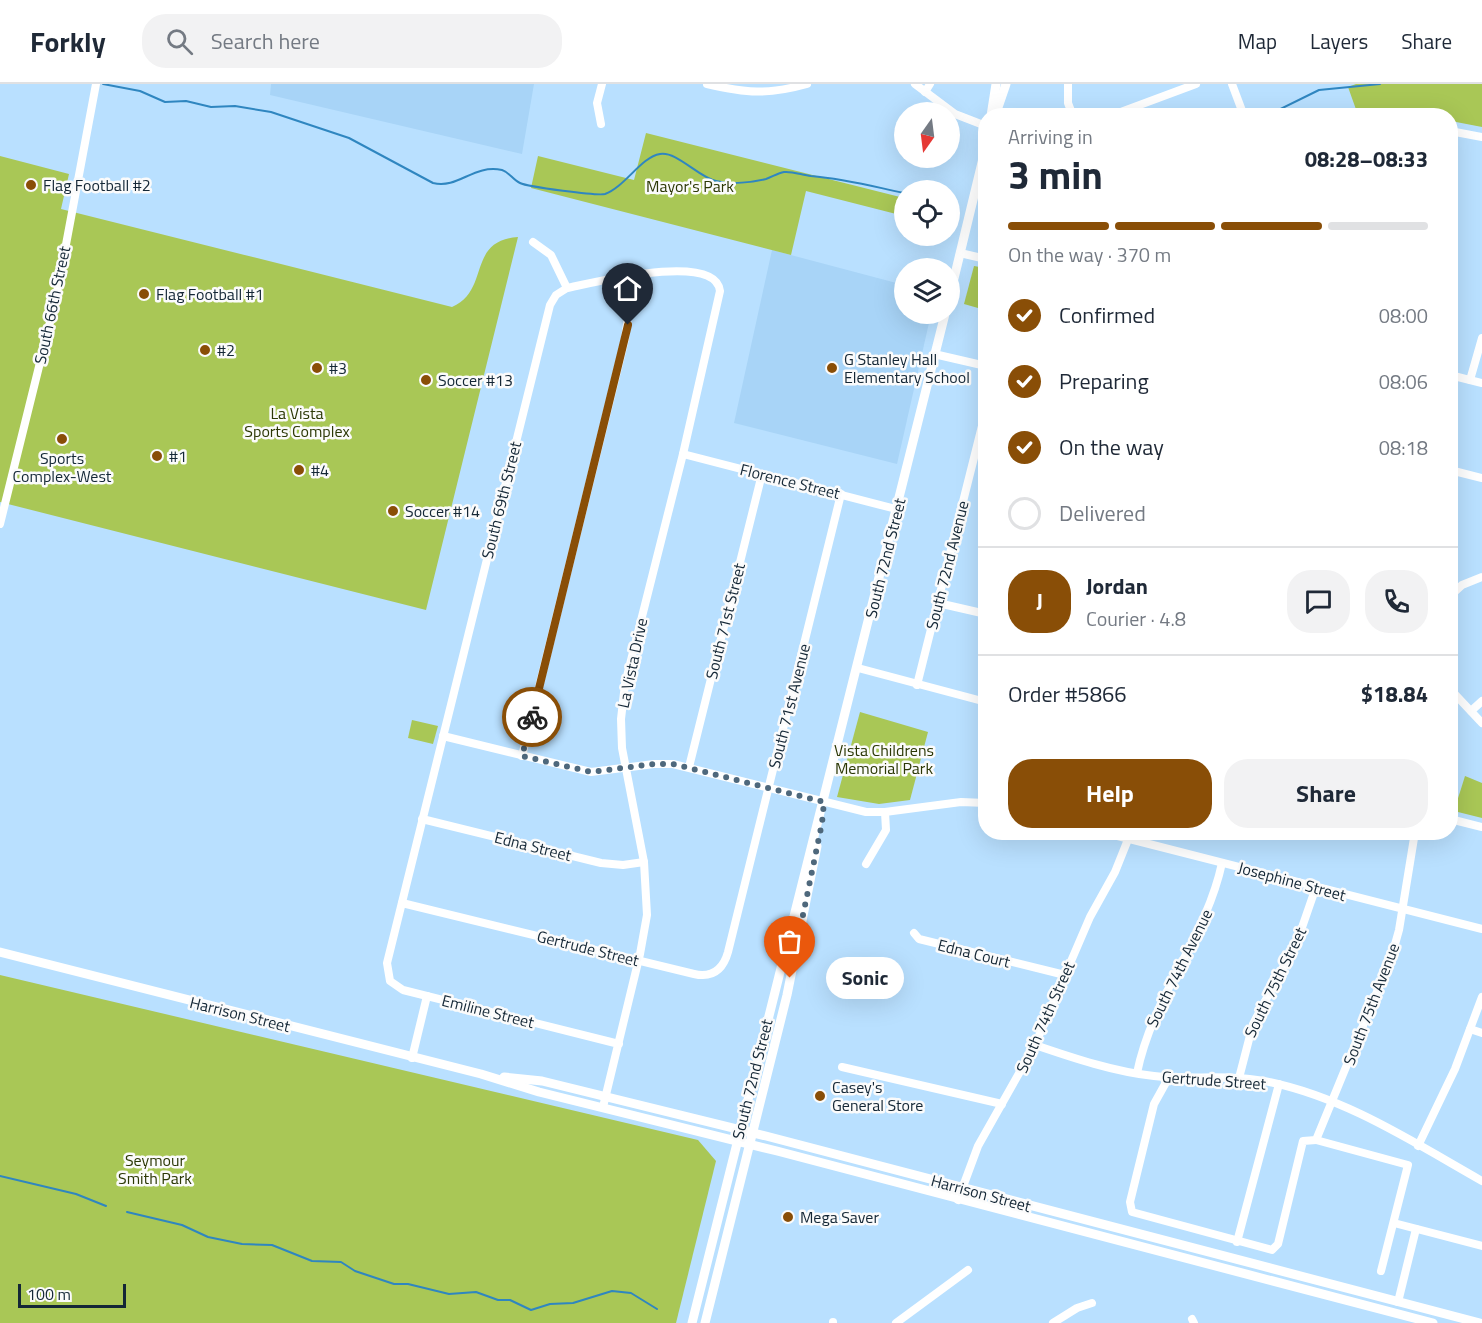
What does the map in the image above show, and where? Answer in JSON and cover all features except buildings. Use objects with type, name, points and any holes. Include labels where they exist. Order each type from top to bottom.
[{"type":"main road","points":[[994,108],[996,84]]},
{"type":"main road","points":[[996,108],[1006,84]]},
{"type":"main road","points":[[959,258],[978,179]]},
{"type":"main road","name":"South 72nd Street","points":[[692,1323],[736,1141],[858,668],[942,324]]},
{"type":"main road","name":"South 72nd Street","points":[[705,1323],[787,995],[822,823],[824,802]]},
{"type":"main road","name":"Harrison Street","points":[[0,952],[481,1074],[539,1092],[749,1144],[1433,1323]]},
{"type":"main road","name":"Harrison Street","points":[[481,1074],[542,1081],[605,1096],[1480,1323]]},
{"type":"street","points":[[601,124],[597,103],[602,84]]},
{"type":"street","points":[[707,84],[757,93],[779,92],[807,84]]},
{"type":"street","points":[[915,84],[955,114],[978,123]]},
{"type":"street","points":[[925,92],[930,84]]},
{"type":"street","points":[[1068,84],[1070,108]]},
{"type":"street","points":[[1132,108],[1196,84]]},
{"type":"street","points":[[1232,84],[1241,108]]},
{"type":"street","name":"South 66th Street","points":[[0,524],[56,298],[96,86]]},
{"type":"street","points":[[1458,132],[1482,136]]},
{"type":"street","points":[[522,756],[627,332],[629,301],[625,276],[567,288],[551,255],[533,242]]},
{"type":"street","points":[[960,253],[978,257]]},
{"type":"street","name":"La Vista Drive","points":[[603,1107],[639,960],[647,909],[644,862],[625,769],[621,729],[625,684],[720,296],[720,287],[716,280],[680,272],[625,276]]},
{"type":"street","name":"South 69th Street","points":[[389,950],[546,314],[554,298],[567,288]]},
{"type":"street","points":[[1470,380],[1482,338]]},
{"type":"street","points":[[934,354],[978,364]]},
{"type":"street","points":[[1458,377],[1482,383]]},
{"type":"street","name":"South 72nd Avenue","points":[[918,685],[978,442]]},
{"type":"street","name":"Florence Street","points":[[683,454],[896,509]]},
{"type":"street","points":[[1458,472],[1482,478]]},
{"type":"street","name":"South 71st Street","points":[[688,768],[762,474]]},
{"type":"street","name":"South 71st Avenue","points":[[736,917],[841,494]]},
{"type":"street","points":[[1458,589],[1482,577]]},
{"type":"street","points":[[938,603],[978,612]]},
{"type":"street","points":[[858,668],[978,700]]},
{"type":"street","points":[[1458,697],[1482,723]]},
{"type":"street","points":[[1471,711],[1482,701]]},
{"type":"street","points":[[443,736],[591,772],[660,763],[688,768],[866,812],[885,813],[937,804],[978,803]]},
{"type":"street","points":[[866,864],[886,830],[885,813]]},
{"type":"street","name":"Edna Street","points":[[422,819],[602,863],[618,865],[644,862]]},
{"type":"street","points":[[1458,821],[1482,827]]},
{"type":"street","name":"South 74th Street","points":[[958,1200],[978,1146],[1035,1045],[1129,840]]},
{"type":"street","name":"Josephine Street","points":[[1141,840],[1482,929]]},
{"type":"street","name":"South 75th Avenue","points":[[1316,1140],[1392,955],[1414,840]]},
{"type":"street","name":"South 74th Avenue","points":[[1137,1073],[1151,1022],[1206,913],[1222,863]]},
{"type":"street","name":"South 75th Street","points":[[1239,1078],[1253,1024],[1298,939],[1316,886]]},
{"type":"street","name":"Gertrude Street","points":[[402,903],[694,974],[712,974],[722,967],[736,917]]},
{"type":"street","name":"Edna Court","points":[[914,933],[920,939],[1065,975]]},
{"type":"street","name":"Emiline Street","points":[[389,950],[386,966],[390,981],[400,989],[619,1044]]},
{"type":"street","points":[[412,1058],[427,996]]},
{"type":"street","points":[[1418,1146],[1455,1069],[1482,997]]},
{"type":"street","points":[[1470,1029],[1482,1033]]},
{"type":"street","name":"Gertrude Street","points":[[1035,1045],[1137,1073],[1169,1077],[1239,1078],[1279,1084],[1333,1102],[1482,1181]]},
{"type":"street","points":[[842,1067],[1002,1104]]},
{"type":"street","points":[[1169,1077],[1154,1104],[1130,1202],[1132,1212],[1269,1251],[1278,1245],[1303,1141],[1316,1140],[1408,1165],[1382,1271]]},
{"type":"street","points":[[1237,1242],[1279,1084]]},
{"type":"street","points":[[1394,1223],[1482,1246]]},
{"type":"street","points":[[1398,1302],[1416,1229]]},
{"type":"street","points":[[896,1323],[968,1270]]},
{"type":"street","points":[[1053,1323],[1077,1308],[1092,1303]]},
{"type":"shaded area","points":[[271,84],[534,84],[522,154],[270,95]]},
{"type":"shaded area","name":"G Stanley Hall Elementary School","points":[[772,250],[894,282],[894,324],[929,324],[897,464],[734,423]]},
{"type":"green space","points":[[1356,84],[1482,84],[1482,127],[1458,122],[1458,108],[1356,108],[1348,87]]},
{"type":"green space","name":"Mayor's Park","points":[[646,133],[894,195],[894,213],[806,191],[791,255],[531,188],[538,156],[634,180]]},
{"type":"green space","name":"La Vista Sports Complex","points":[[0,156],[69,174],[61,209],[452,307],[464,299],[471,289],[491,247],[502,240],[518,237],[426,610],[0,502]]},
{"type":"green space","points":[[974,266],[978,267],[978,308],[964,304]]},
{"type":"green space","name":"Vista Childrens Memorial Park","points":[[860,712],[928,732],[910,800],[879,804],[837,797]]},
{"type":"green space","points":[[412,720],[438,726],[433,744],[408,738]]},
{"type":"green space","points":[[1465,776],[1482,783],[1482,818],[1458,812],[1458,798]]},
{"type":"green space","name":"Seymour Smith Park","points":[[0,975],[698,1140],[716,1161],[676,1323],[0,1323]]},
{"type":"waterway","points":[[103,84],[140,91],[165,102],[186,101],[211,107],[235,106],[271,112],[349,138],[433,183],[451,183],[474,173],[492,169],[502,170],[526,185],[605,194],[653,156],[667,154],[709,179],[722,182],[755,181],[787,172],[894,191]]},
{"type":"waterway","points":[[1282,108],[1319,90],[1380,84]]},
{"type":"waterway","points":[[0,1176],[76,1194],[106,1206]]},
{"type":"waterway","points":[[127,1212],[182,1225],[208,1237],[242,1244],[272,1245],[312,1261],[341,1262],[355,1271],[394,1284],[408,1284],[449,1294],[476,1292],[498,1300],[510,1300],[531,1310],[550,1304],[573,1303],[612,1291],[631,1293],[657,1309]]},
{"type":"way so far","points":[[532,717],[522,756],[591,772],[612,771],[646,764],[673,764],[824,802],[822,823],[790,978]]},
{"type":"place","name":"Flag Football #2","points":[[31,185]]},
{"type":"place","name":"Flag Football #1","points":[[144,294]]},
{"type":"place","name":"#2","points":[[205,350]]},
{"type":"place","name":"#3","points":[[317,368]]},
{"type":"place","name":"G Stanley Hall Elementary School","points":[[832,368]]},
{"type":"place","name":"Soccer #13","points":[[426,380]]},
{"type":"place","name":"Sports Complex-West","points":[[62,439]]},
{"type":"place","name":"#1","points":[[157,456]]},
{"type":"place","name":"#4","points":[[299,470]]},
{"type":"place","name":"Soccer #14","points":[[393,511]]},
{"type":"place","name":"Sonic","points":[[790,978]]},
{"type":"place","name":"Casey's General Store","points":[[820,1096]]},
{"type":"place","name":"Mega Saver","points":[[788,1217]]},
{"type":"route","points":[[532,717],[628,325]]}]
